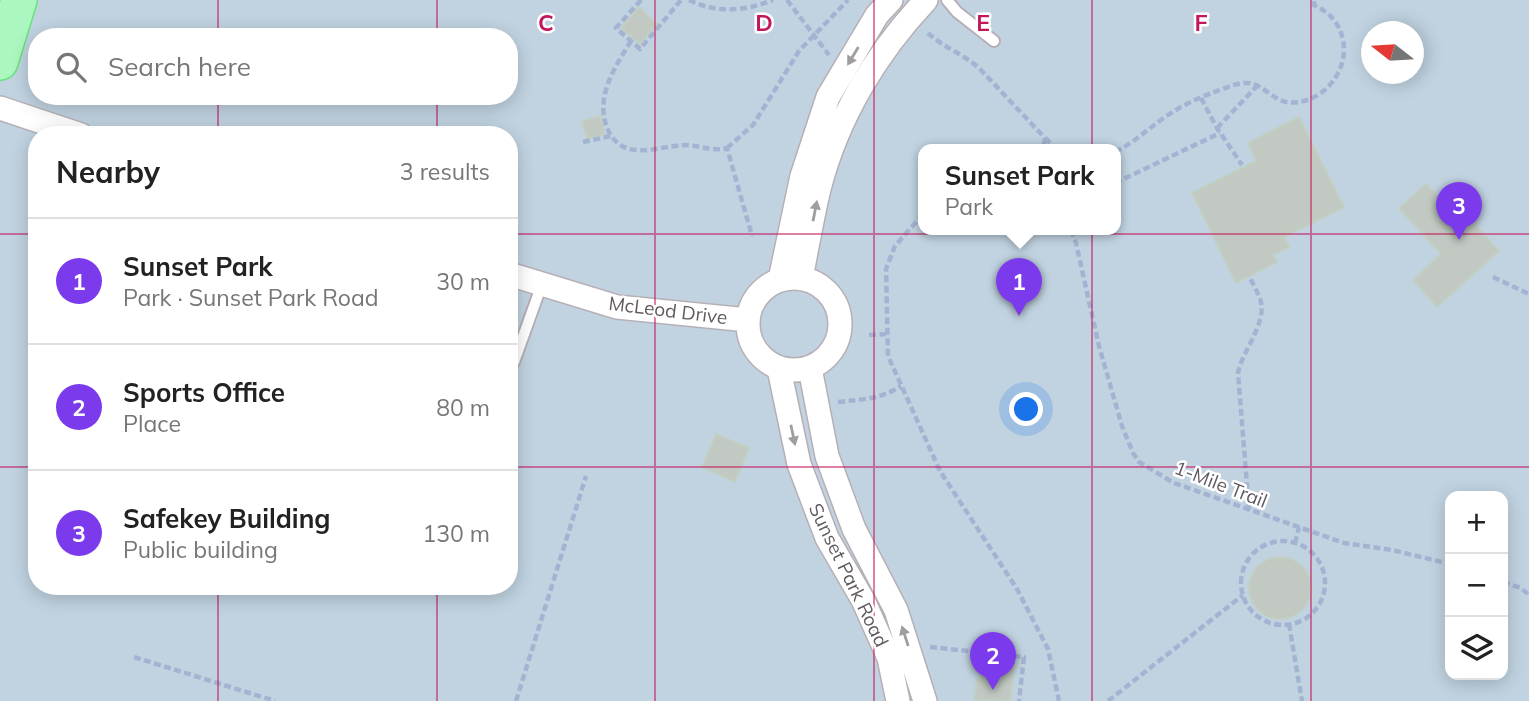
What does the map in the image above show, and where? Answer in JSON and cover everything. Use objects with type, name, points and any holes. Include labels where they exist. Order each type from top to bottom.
[{"type":"main road","points":[[0,62],[19,0]]},
{"type":"street","points":[[791,279],[802,176],[828,97],[877,15],[891,0]]},
{"type":"street","points":[[791,279],[849,107],[897,32],[926,0]]},
{"type":"street","points":[[0,108],[54,126]]},
{"type":"street","name":"McLeod Drive","points":[[518,277],[617,307],[748,320]]},
{"type":"street","points":[[791,279],[816,283],[828,292],[837,305],[841,319],[840,335],[834,349],[823,361],[810,368],[794,371],[779,369],[765,361],[755,350],[749,335],[748,320],[751,305],[760,292],[791,279]]},
{"type":"street","name":"Sunset Park Road","points":[[810,368],[827,456],[854,529],[896,610],[925,701]]},
{"type":"street","name":"Sunset Park Road","points":[[779,369],[799,464],[827,538],[863,600],[889,658],[898,701]]},
{"type":"lane","points":[[947,0],[957,12],[994,41]]},
{"type":"lane","points":[[518,351],[542,284]]},
{"type":"path","points":[[641,0],[617,28],[640,48],[681,0]]},
{"type":"path","points":[[689,0],[721,10],[752,9],[773,0]]},
{"type":"path","points":[[787,0],[815,33],[831,58]]},
{"type":"path","points":[[631,41],[609,79],[604,99],[604,118],[611,136],[625,148],[634,150],[681,145],[718,150],[727,148],[754,125],[788,67],[815,33],[848,0]]},
{"type":"path","points":[[1121,149],[1169,114],[1238,84],[1248,83],[1272,97],[1288,102],[1304,101],[1318,96],[1338,75],[1345,47],[1341,32],[1332,16],[1314,5],[1314,0]]},
{"type":"path","points":[[928,33],[979,68],[1052,144]]},
{"type":"path","points":[[1121,180],[1218,130],[1256,86]]},
{"type":"path","points":[[1201,98],[1218,130],[1242,165]]},
{"type":"path","points":[[583,142],[611,136]]},
{"type":"path","points":[[1044,144],[1045,138]]},
{"type":"path","points":[[727,148],[752,236]]},
{"type":"path","points":[[918,220],[895,246],[886,269],[887,356],[940,471],[1017,589],[1048,649],[1059,701]]},
{"type":"path","name":"1-Mile Trail","points":[[1073,235],[1099,346],[1122,426],[1133,453],[1148,469],[1174,483],[1344,543],[1392,550],[1445,563]]},
{"type":"path","points":[[1249,276],[1262,304],[1260,320],[1238,373],[1249,510]]},
{"type":"path","points":[[1493,277],[1529,294]]},
{"type":"path","points":[[869,335],[887,334]]},
{"type":"path","points":[[844,401],[856,402],[888,394],[901,386]]},
{"type":"path","points":[[516,701],[586,476]]},
{"type":"path","points":[[1295,543],[1299,527]]},
{"type":"path","points":[[1275,541],[1295,543],[1313,553],[1321,564],[1325,592],[1310,615],[1289,624],[1272,623],[1249,608],[1241,581],[1244,568],[1251,556],[1262,547],[1275,541]]},
{"type":"path","points":[[1508,584],[1529,594]]},
{"type":"path","points":[[1108,701],[1243,595]]},
{"type":"path","points":[[1289,624],[1302,701]]},
{"type":"path","points":[[930,647],[1024,657],[1019,701]]},
{"type":"path","points":[[134,657],[275,701]]},
{"type":"shaded area","points":[[0,0],[1529,0],[1529,701],[0,701]]},
{"type":"building","points":[[639,7],[657,24],[640,44],[621,28]]},
{"type":"building","points":[[600,116],[605,134],[587,139],[582,121]]},
{"type":"building","points":[[1299,117],[1344,207],[1284,237],[1289,247],[1273,255],[1277,262],[1236,283],[1192,193],[1256,161],[1248,143]]},
{"type":"building","points":[[1426,184],[1467,228],[1475,224],[1499,251],[1437,307],[1413,280],[1441,254],[1399,208]]},
{"type":"building","points":[[716,434],[749,448],[735,482],[702,467]]},
{"type":"building","points":[[1280,557],[1302,566],[1311,588],[1302,610],[1280,619],[1258,610],[1249,588],[1258,566]]},
{"type":"building","points":[[983,659],[1015,663],[1010,701],[974,701]]},
{"type":"place","name":"Safekey Building","points":[[1459,240]]},
{"type":"place","name":"Sunset Park","points":[[1019,316]]},
{"type":"place","name":"Sports Office","points":[[993,690]]}]
